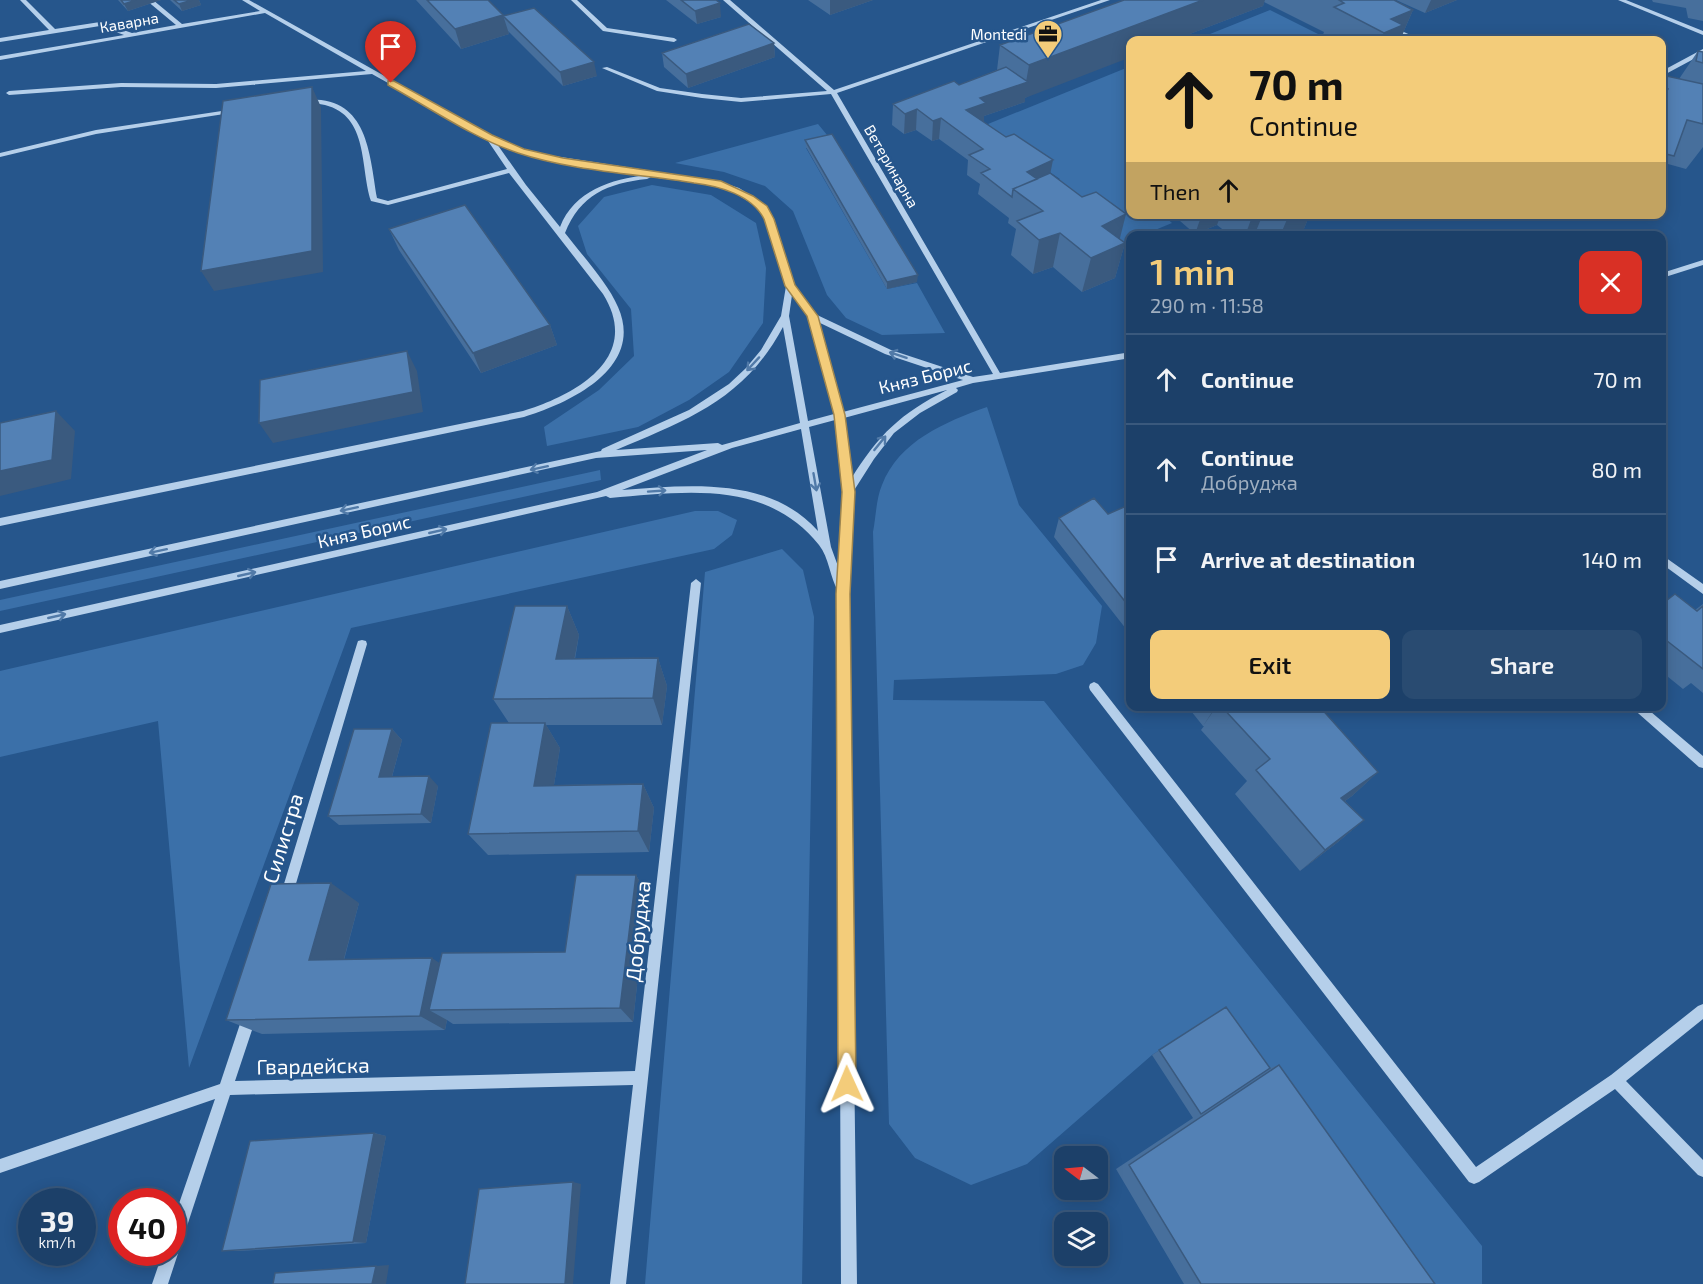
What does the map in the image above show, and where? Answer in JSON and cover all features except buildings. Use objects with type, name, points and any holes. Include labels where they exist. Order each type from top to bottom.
[{"type":"street","points":[[23,0],[53,31]]},
{"type":"street","points":[[149,0],[181,27]]},
{"type":"street","points":[[245,0],[489,137],[540,156],[718,183],[736,190],[764,208],[790,286],[812,316],[839,415],[849,492],[843,594],[849,1284]]},
{"type":"street","points":[[574,0],[605,30],[674,40]]},
{"type":"street","name":"Ветеринарна","points":[[726,0],[833,92],[998,376]]},
{"type":"street","points":[[605,68],[659,90],[702,96],[741,100],[833,92],[1107,0]]},
{"type":"street","points":[[1621,0],[1703,33]]},
{"type":"street","name":"Каварна","points":[[0,58],[263,12]]},
{"type":"street","points":[[0,40],[100,24],[131,35]]},
{"type":"street","points":[[1386,25],[1409,36]]},
{"type":"street","points":[[1666,72],[1703,51]]},
{"type":"street","points":[[9,93],[121,85],[216,86],[372,72]]},
{"type":"street","points":[[290,103],[321,101],[339,105],[358,123],[374,199],[378,202],[388,203],[509,171]]},
{"type":"street","points":[[0,155],[96,132],[244,110]]},
{"type":"street","points":[[0,522],[551,407],[592,381],[609,365],[619,347],[617,313],[611,300],[561,233],[509,171],[489,137]]},
{"type":"street","points":[[561,233],[570,210],[592,192],[621,181],[668,175]]},
{"type":"street","points":[[1666,275],[1703,262]]},
{"type":"street","points":[[790,286],[785,316],[826,547],[843,594]]},
{"type":"street","points":[[596,455],[676,419],[720,395],[763,354],[785,316]]},
{"type":"street","points":[[812,316],[888,352],[973,380]]},
{"type":"street","name":"Княз Борис","points":[[0,629],[598,495],[730,446],[804,424],[973,380],[1126,356]]},
{"type":"street","points":[[849,492],[876,446],[894,425],[918,408],[973,380]]},
{"type":"street","name":"Княз Борис","points":[[0,585],[596,455],[730,446]]},
{"type":"street","points":[[598,495],[699,488],[732,491],[765,500],[795,513],[807,523],[826,547]]},
{"type":"street","points":[[1666,562],[1703,590]]},
{"type":"street","name":"Добруджа","points":[[618,1284],[696,583]]},
{"type":"street","name":"Силистра","points":[[283,906],[362,644]]},
{"type":"street","points":[[1094,687],[1474,1177],[1616,1080],[1703,1011]]},
{"type":"street","points":[[1641,711],[1703,763]]},
{"type":"street","points":[[186,1207],[228,1088],[255,997]]},
{"type":"street","name":"Гвардейска","points":[[0,1166],[228,1088],[640,1078]]},
{"type":"street","points":[[1616,1080],[1703,1170]]},
{"type":"street","points":[[160,1284],[166,1266]]},
{"type":"shaded area","points":[[1270,10],[1318,34],[1314,36],[1205,36]]},
{"type":"shaded area","points":[[1126,68],[1126,219],[1168,219],[1172,223],[1153,231],[1126,231],[1126,243],[1122,245],[1089,220],[1032,193],[1060,179],[1016,149],[988,124]]},
{"type":"shaded area","points":[[818,124],[832,141],[806,148],[887,289],[917,283],[945,333],[882,335],[846,318],[827,295],[793,211],[765,186],[724,172],[675,163]]},
{"type":"shaded area","points":[[652,185],[711,195],[756,223],[766,268],[763,323],[729,372],[689,400],[638,427],[547,446],[544,427],[599,390],[634,356],[631,309],[587,254],[578,226],[604,197]]},
{"type":"shaded area","points":[[987,407],[1019,505],[1102,606],[1096,643],[1083,665],[1056,674],[894,680],[893,700],[1044,701],[1482,1246],[1482,1284],[1407,1284],[1217,1013],[1152,1055],[1027,1164],[971,1185],[915,1158],[889,1124],[873,532],[877,502],[890,470],[912,445],[925,435],[955,419]]},
{"type":"shaded area","points":[[600,470],[601,480],[0,611],[0,600]]},
{"type":"shaded area","points":[[695,511],[718,511],[737,520],[732,535],[714,549],[351,628],[189,1068],[158,721],[0,757],[0,671]]},
{"type":"shaded area","points":[[782,549],[803,570],[814,617],[802,1284],[645,1284],[705,572]]},
{"type":"place","name":"Montedi","points":[[1048,60]]},
{"type":"route","points":[[391,83],[504,145],[521,151],[563,161],[697,178],[736,190],[764,208],[790,286],[812,316],[839,415],[849,492],[843,594],[847,1084]]}]
